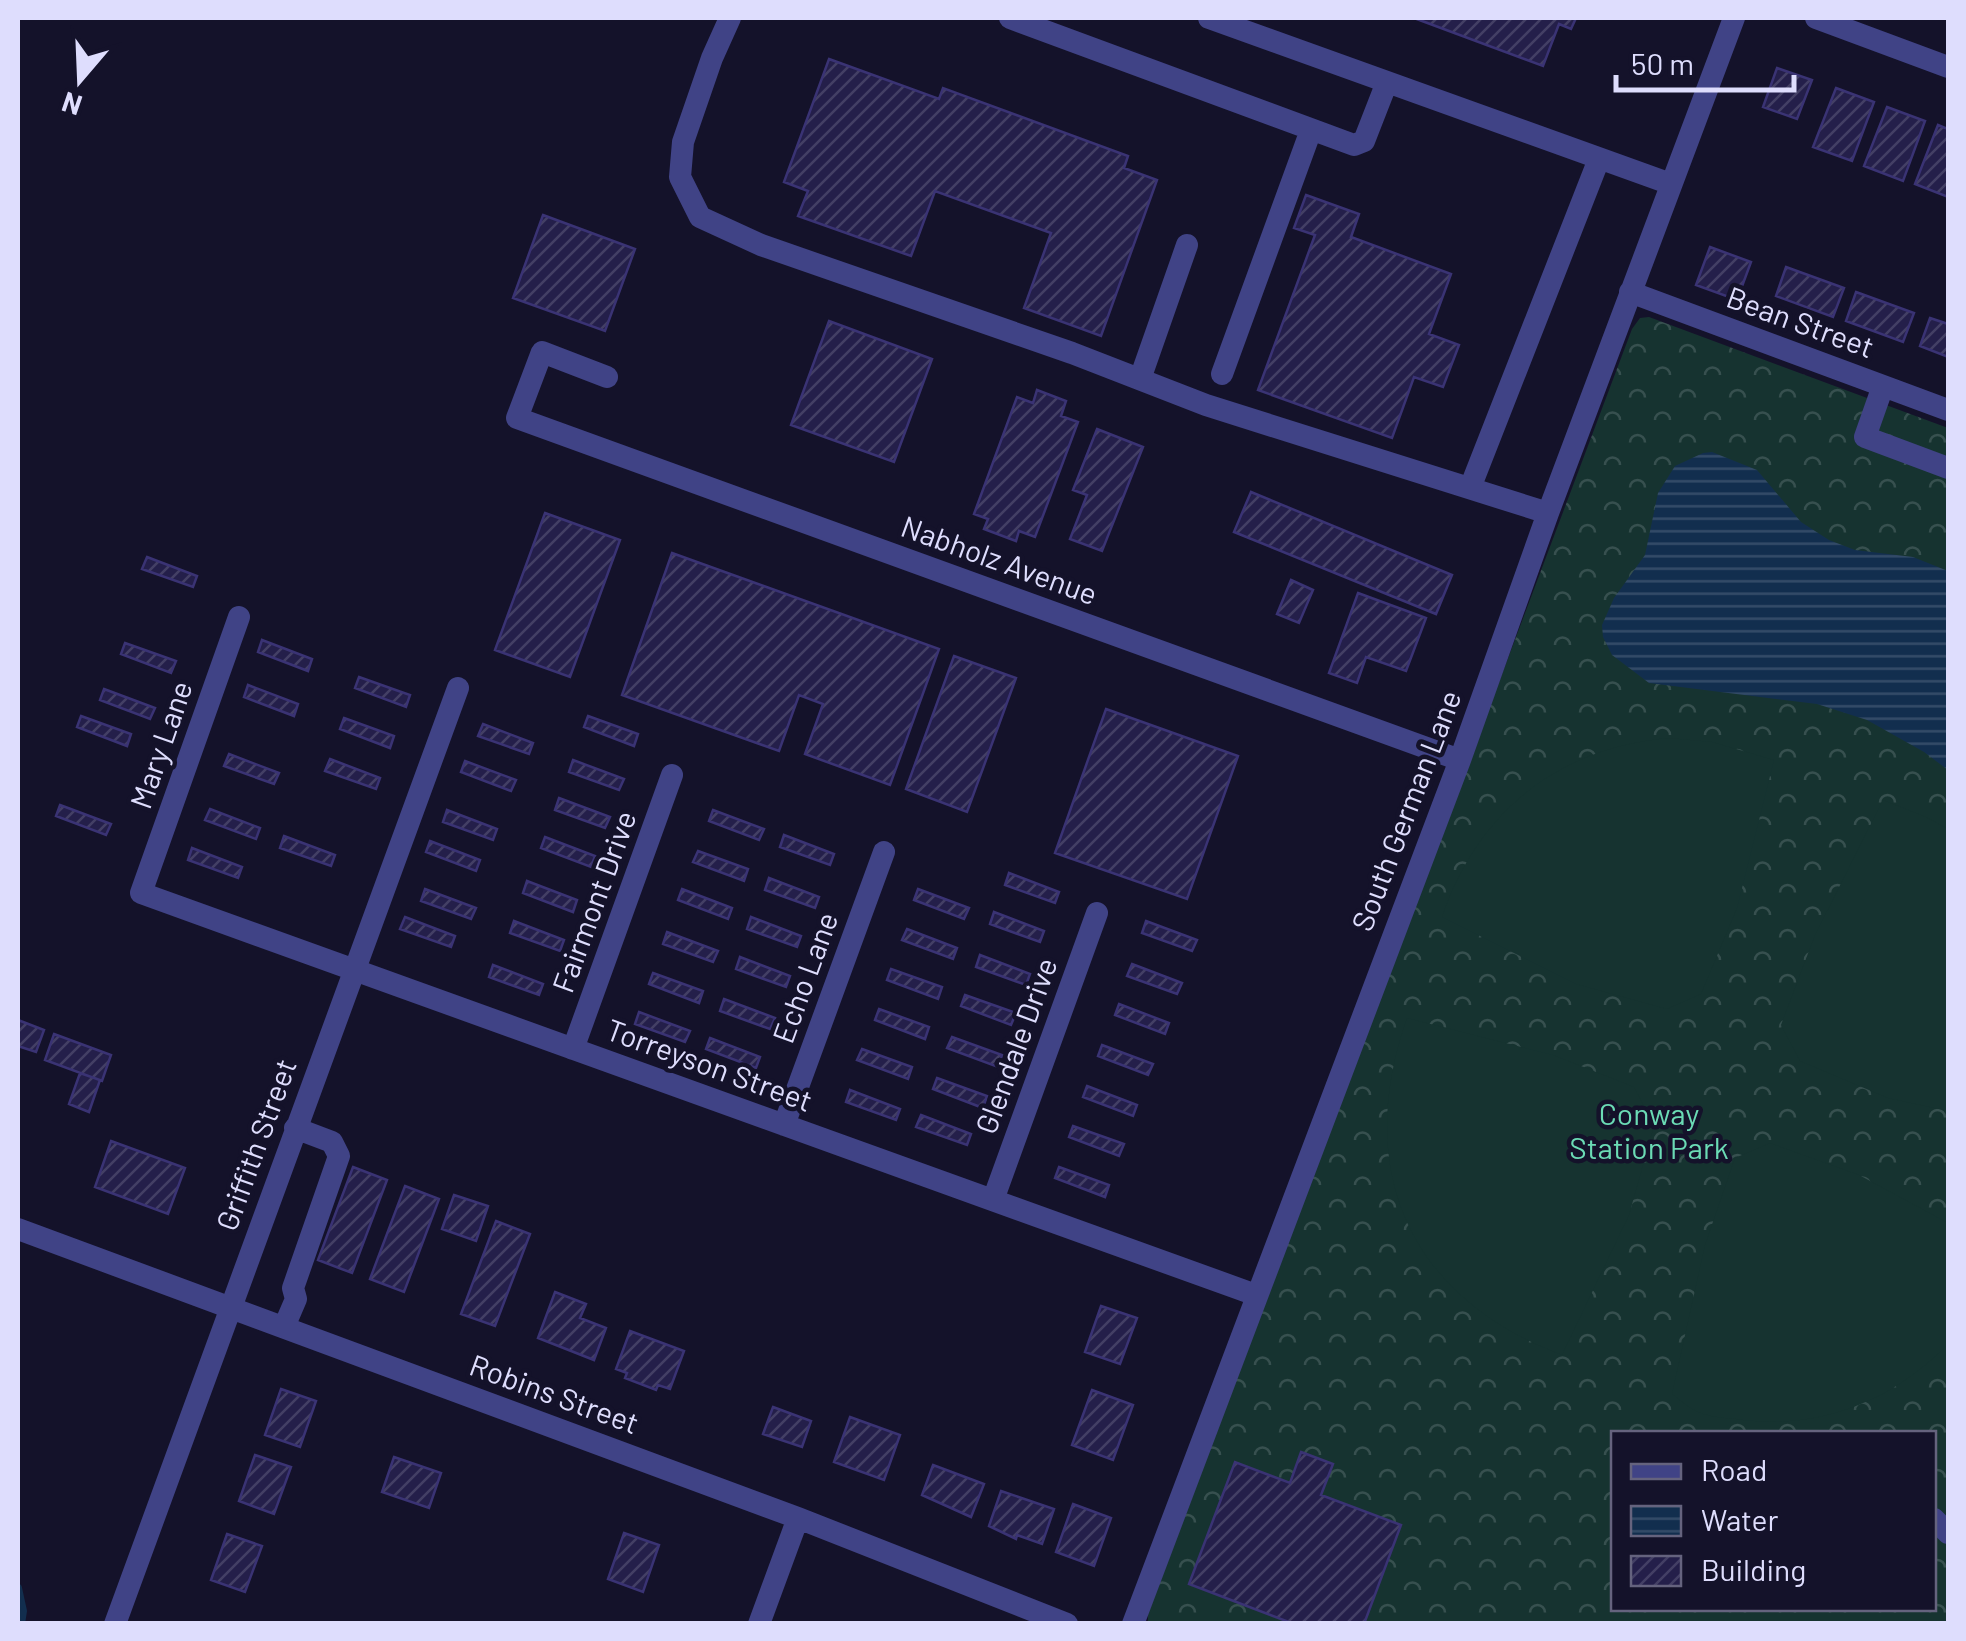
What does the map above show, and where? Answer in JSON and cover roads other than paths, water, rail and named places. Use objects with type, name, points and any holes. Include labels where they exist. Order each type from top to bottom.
[{"type":"street","points":[[730,18],[683,142],[680,177],[700,217],[761,245],[1206,405],[1548,513]]},
{"type":"street","points":[[1010,18],[1354,145],[1364,142],[1387,82]]},
{"type":"street","points":[[1209,18],[1671,184]]},
{"type":"street","name":"South German Lane","points":[[1133,1624],[1460,760],[1548,513],[1734,18]]},
{"type":"street","points":[[1816,18],[1948,67]]},
{"type":"street","points":[[1222,374],[1311,130]]},
{"type":"street","points":[[1470,488],[1599,159]]},
{"type":"street","points":[[1140,379],[1187,245]]},
{"type":"street","name":"Bean Street","points":[[1630,292],[1948,410]]},
{"type":"street","name":"Nabholz Avenue","points":[[607,377],[542,352],[517,418],[1460,760]]},
{"type":"street","points":[[1883,386],[1865,437],[1948,468]]},
{"type":"street","name":"Mary Lane","points":[[141,893],[238,616]]},
{"type":"street","name":"Griffith Street","points":[[114,1624],[458,688]]},
{"type":"street","name":"Fairmont Drive","points":[[573,1049],[672,775]]},
{"type":"street","name":"Echo Lane","points":[[784,1125],[884,852]]},
{"type":"street","name":"Torreyson Street","points":[[141,893],[1256,1295]]},
{"type":"street","name":"Glendale Drive","points":[[993,1200],[1097,914]]},
{"type":"street","points":[[284,1327],[296,1299],[293,1288],[339,1156],[332,1142],[295,1128]]},
{"type":"street","name":"Robins Street","points":[[18,1229],[798,1518],[1067,1624]]},
{"type":"street","points":[[759,1624],[798,1518]]},
{"type":"water","points":[[1712,452],[1757,470],[1801,522],[1829,540],[1855,550],[1913,557],[1948,571],[1948,770],[1867,720],[1817,704],[1649,683],[1612,655],[1602,625],[1614,598],[1645,555],[1658,493],[1675,466]]},
{"type":"waterway","points":[[18,1588],[23,1611],[21,1624]]},
{"type":"park label","name":"Conway Station Park","points":[[1649,1132]]}]
